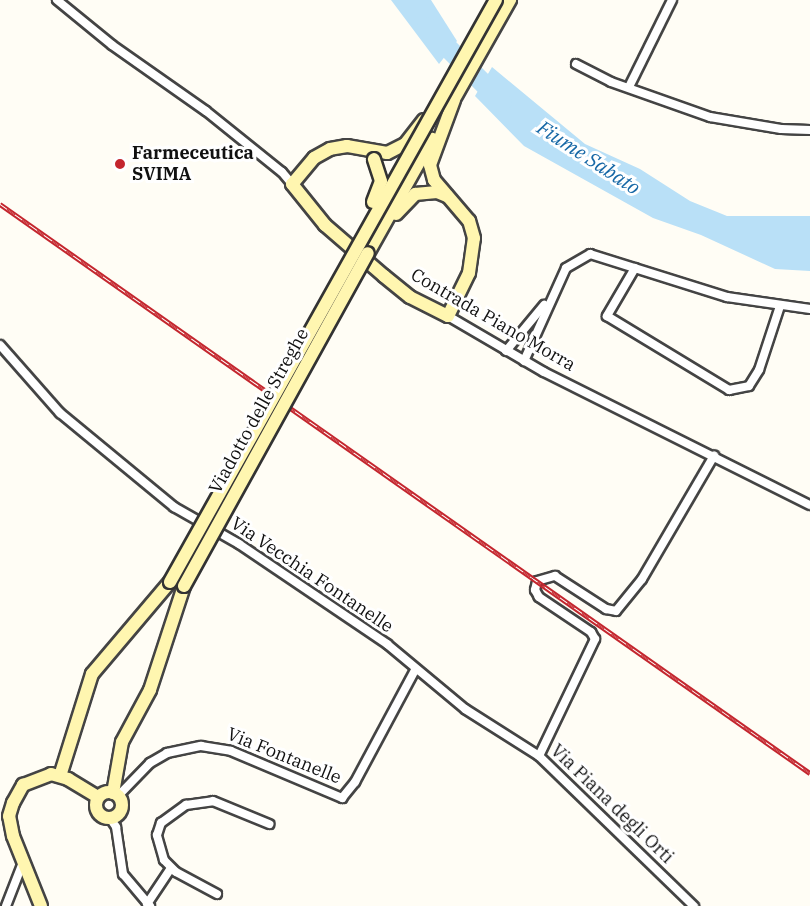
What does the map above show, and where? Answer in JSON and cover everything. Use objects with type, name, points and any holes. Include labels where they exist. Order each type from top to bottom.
[{"type":"main road","points":[[60,776],[92,674],[170,582],[346,264],[496,0]]},
{"type":"main road","points":[[368,254],[510,0]]},
{"type":"main road","points":[[292,184],[314,158],[330,149],[363,150],[376,156],[405,144],[447,87]]},
{"type":"main road","points":[[448,316],[470,273],[474,238],[459,205],[441,192],[430,165],[454,100]]},
{"type":"main road","points":[[346,264],[380,190],[376,156]]},
{"type":"main road","name":"Contrada Piano Morra","points":[[292,184],[325,225],[384,276],[410,297],[448,316]]},
{"type":"main road","points":[[368,254],[410,199],[424,192],[441,192]]},
{"type":"main road","name":"Viadotto delle Streghe","points":[[184,586],[368,254]]},
{"type":"main road","name":"Via Fontanelle","points":[[110,819],[121,811],[116,794],[122,742],[158,672],[184,586]]},
{"type":"main road","points":[[41,906],[22,865],[9,816],[13,803],[23,786],[37,777],[60,776],[98,797],[116,794]]},
{"type":"main road","points":[[98,797],[96,810],[110,819]]},
{"type":"street","name":"Contrada Piano Morra","points":[[57,0],[111,45],[206,111],[282,172],[292,184]]},
{"type":"street","points":[[629,87],[672,0]]},
{"type":"street","points":[[576,64],[611,82],[710,117],[781,129],[810,130]]},
{"type":"street","points":[[524,361],[550,297],[566,268],[590,254],[727,297],[810,309]]},
{"type":"street","points":[[635,268],[608,316],[729,390],[749,386],[759,370],[780,306]]},
{"type":"street","points":[[506,351],[550,297]]},
{"type":"street","name":"Contrada Piano Morra","points":[[448,316],[524,361],[810,505]]},
{"type":"street","name":"Via Vecchia Fontanelle","points":[[0,345],[60,413],[174,507],[239,544],[387,644],[415,670]]},
{"type":"street","points":[[539,756],[596,639],[591,632],[538,597],[535,590],[537,581],[555,576],[606,609],[616,611],[642,579],[714,456]]},
{"type":"street","name":"Via Piana degli Orti","points":[[415,670],[465,709],[539,756],[694,906]]},
{"type":"street","name":"Via Fontanelle","points":[[116,794],[150,764],[167,753],[201,746],[231,751],[342,798],[355,782],[415,670]]},
{"type":"street","points":[[217,894],[171,868],[159,850],[157,835],[161,823],[186,805],[225,803],[269,824]]},
{"type":"street","points":[[110,819],[116,827],[123,874],[149,905],[171,868]]},
{"type":"street","points":[[6,906],[22,865]]},
{"type":"water","points":[[391,0],[431,0],[457,41],[439,64]]},
{"type":"water","points":[[492,67],[585,144],[640,169],[690,201],[727,216],[810,216],[810,271],[775,269],[701,235],[653,218],[524,146],[475,96]]},
{"type":"waterway","name":"Fiume Sabato","points":[[409,0],[427,27],[502,102]]},
{"type":"railway","points":[[0,204],[810,773]]},
{"type":"place","name":"Farmeceutica SVIMA","points":[[120,164]]}]
